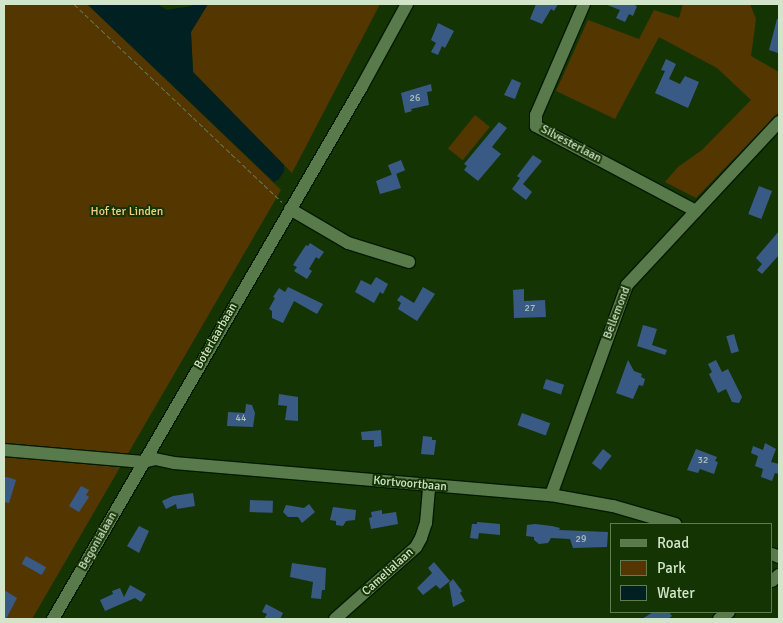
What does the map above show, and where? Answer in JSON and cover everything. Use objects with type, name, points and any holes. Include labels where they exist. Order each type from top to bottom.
[{"type":"street","name":"Boterlaarbaan","points":[[143,462],[361,88],[407,4]]},
{"type":"street","name":"Silvesterlaan","points":[[584,4],[536,115],[536,126],[696,211]]},
{"type":"street","name":"Bellemond","points":[[551,495],[627,285],[779,122]]},
{"type":"street","points":[[290,209],[348,242],[409,262]]},
{"type":"street","name":"Kortvoortbaan","points":[[4,450],[143,462],[155,459],[174,463],[551,495],[613,506],[672,523]]},
{"type":"street","name":"Begonialaan","points":[[53,619],[143,462]]},
{"type":"street","name":"Camelialaan","points":[[334,619],[416,547],[426,523],[429,486]]},
{"type":"path","points":[[74,4],[290,209]]},
{"type":"green space","name":"Hof ter Linden","points":[[4,4],[87,4],[281,190],[32,619],[4,619]]},
{"type":"green space","points":[[208,4],[380,4],[292,173],[193,72],[191,32]]},
{"type":"green space","points":[[683,4],[750,4],[756,19],[751,56],[779,72],[779,112],[696,198],[665,182],[678,167],[702,150],[751,100],[717,68],[659,37],[615,119],[556,91],[588,20],[639,39],[654,10],[679,18]]},
{"type":"green space","points":[[475,115],[490,127],[463,160],[448,148]]},
{"type":"water","points":[[87,4],[157,4],[167,10],[194,4],[208,4],[191,32],[193,72],[284,165],[284,171],[279,179],[274,182]]},
{"type":"building","points":[[536,4],[558,4],[554,11],[551,9],[542,24],[530,19]]},
{"type":"building","points":[[605,4],[631,4],[637,6],[633,16],[629,14],[625,22],[616,18],[620,10]]},
{"type":"building","points":[[777,19],[779,19],[778,53],[769,50]]},
{"type":"building","points":[[438,23],[454,31],[445,48],[442,46],[438,55],[431,52],[436,43],[431,40]]},
{"type":"building","points":[[666,59],[676,64],[669,79],[680,84],[685,76],[699,82],[688,108],[655,93],[665,71],[661,70]]},
{"type":"building","points":[[512,79],[521,83],[515,99],[504,95]]},
{"type":"building","points":[[431,84],[432,91],[427,92],[429,105],[411,109],[412,111],[405,113],[401,93]]},
{"type":"building","points":[[499,122],[507,128],[492,147],[501,154],[478,181],[464,170],[467,166],[464,164]]},
{"type":"building","points":[[533,155],[542,161],[523,184],[532,192],[526,200],[512,189],[520,178],[517,176]]},
{"type":"building","points":[[401,160],[405,170],[392,175],[388,165]]},
{"type":"building","points":[[396,173],[401,188],[380,194],[376,181]]},
{"type":"building","points":[[759,186],[772,191],[761,219],[748,214]]},
{"type":"building","points":[[779,231],[779,255],[762,274],[757,270],[762,264],[756,258]]},
{"type":"building","points":[[310,243],[324,252],[319,259],[316,257],[309,269],[312,271],[307,279],[294,271],[297,267],[293,265],[306,245],[308,246]]},
{"type":"building","points":[[376,277],[388,284],[383,294],[380,292],[374,303],[355,292],[361,280],[371,285]]},
{"type":"building","points":[[288,287],[323,304],[317,314],[294,301],[283,323],[272,318],[272,311],[269,309],[275,298],[273,297],[279,288],[285,292]]},
{"type":"building","points":[[423,287],[435,294],[417,321],[398,309],[401,303],[397,300],[401,295],[414,303]]},
{"type":"building","points":[[524,289],[524,301],[545,300],[546,317],[514,318],[513,290]]},
{"type":"building","points":[[643,325],[657,329],[652,345],[667,350],[665,355],[637,346]]},
{"type":"building","points":[[734,334],[739,351],[731,354],[726,336]]},
{"type":"building","points":[[628,360],[634,371],[642,374],[641,377],[645,379],[643,386],[639,385],[633,399],[616,393]]},
{"type":"building","points":[[716,360],[722,372],[728,369],[742,397],[739,403],[732,402],[726,389],[718,393],[709,374],[712,372],[708,364]]},
{"type":"building","points":[[546,379],[564,385],[561,394],[543,389]]},
{"type":"building","points":[[279,394],[298,397],[298,421],[285,420],[287,406],[278,405]]},
{"type":"building","points":[[246,404],[252,405],[255,413],[253,427],[227,426],[228,412],[245,413]]},
{"type":"building","points":[[522,413],[550,423],[546,435],[518,425]]},
{"type":"building","points":[[381,430],[382,446],[374,447],[374,440],[362,440],[361,432]]},
{"type":"building","points":[[423,436],[432,437],[432,440],[436,440],[434,455],[421,454]]},
{"type":"building","points":[[765,443],[776,449],[771,462],[779,464],[779,474],[775,473],[772,481],[761,477],[763,469],[755,466],[758,456],[751,453],[753,446],[763,450]]},
{"type":"building","points":[[603,449],[612,456],[601,470],[592,463]]},
{"type":"building","points":[[696,449],[717,457],[715,461],[718,462],[714,474],[700,469],[698,473],[687,470]]},
{"type":"building","points":[[4,478],[16,480],[9,503],[4,502]]},
{"type":"building","points":[[81,486],[89,490],[86,495],[89,497],[79,512],[69,506]]},
{"type":"building","points":[[193,493],[195,506],[177,509],[176,504],[166,509],[162,501],[173,496]]},
{"type":"building","points":[[250,500],[273,501],[273,513],[250,512]]},
{"type":"building","points":[[309,504],[315,512],[302,523],[298,517],[288,517],[283,512],[286,505],[304,508]]},
{"type":"building","points":[[333,507],[356,510],[355,520],[346,521],[343,526],[336,525],[336,521],[330,520]]},
{"type":"building","points":[[382,510],[382,514],[396,512],[398,524],[371,529],[369,518],[372,517],[371,512]]},
{"type":"building","points":[[477,522],[500,524],[500,535],[479,533],[478,539],[470,538],[472,524],[477,524]]},
{"type":"building","points":[[535,524],[560,528],[559,530],[608,532],[607,547],[573,548],[570,539],[551,538],[548,543],[539,544],[534,540],[534,537],[526,536],[527,525]]},
{"type":"building","points":[[139,526],[149,531],[139,553],[127,546]]},
{"type":"building","points":[[26,556],[46,567],[42,575],[22,564]]},
{"type":"building","points":[[434,562],[450,581],[440,589],[436,585],[423,595],[417,588],[432,573],[428,568]]},
{"type":"building","points":[[292,563],[326,568],[325,590],[322,590],[321,599],[311,598],[313,582],[290,577]]},
{"type":"building","points":[[453,579],[462,591],[460,593],[465,601],[453,607],[449,583]]},
{"type":"building","points":[[130,585],[146,594],[141,602],[135,598],[105,611],[100,600],[113,594],[112,591],[120,588],[124,597]]},
{"type":"building","points":[[4,590],[17,598],[6,619],[4,619]]},
{"type":"building","points":[[266,604],[283,613],[280,619],[264,619],[267,614],[262,612]]},
{"type":"building","points":[[651,613],[670,613],[672,616],[668,619],[642,619]]}]
